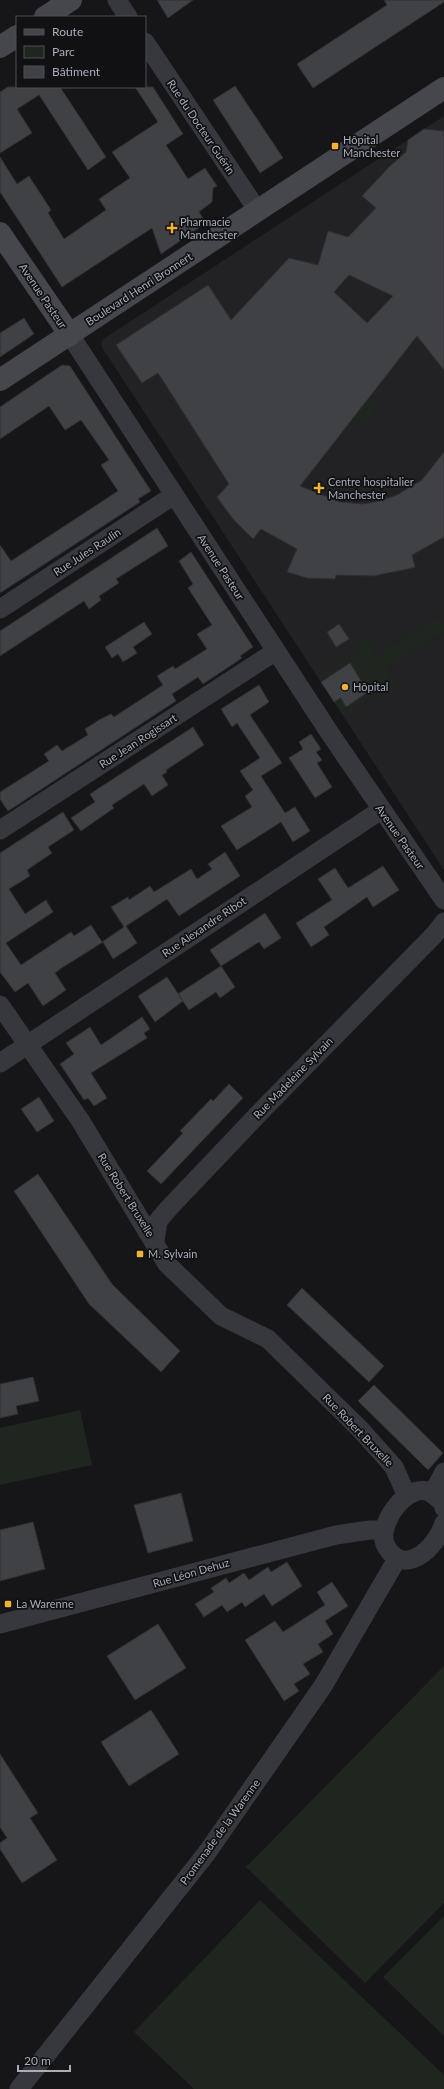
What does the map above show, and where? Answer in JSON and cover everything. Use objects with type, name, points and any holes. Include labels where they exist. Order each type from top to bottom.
[{"type":"main road","points":[[47,16],[71,0]]},
{"type":"main road","points":[[0,47],[16,37]]},
{"type":"main road","name":"Boulevard Henri Bronnert","points":[[0,380],[444,88]]},
{"type":"main road","name":"Avenue Pasteur","points":[[0,233],[70,335]]},
{"type":"street","points":[[117,0],[127,16]]},
{"type":"street","name":"Rue du Docteur Guérin","points":[[146,43],[258,211]]},
{"type":"street","name":"Avenue Pasteur","points":[[70,335],[381,810],[444,900]]},
{"type":"street","name":"Rue Jules Raulin","points":[[0,609],[174,495]]},
{"type":"street","name":"Rue Jean Rogissart","points":[[0,830],[276,651]]},
{"type":"street","name":"Rue Alexandre Ribot","points":[[0,1063],[381,810]]},
{"type":"street","name":"Rue Madeleine Sylvain","points":[[154,1242],[158,1221],[169,1208],[265,1106],[434,935],[444,922]]},
{"type":"street","name":"Rue Robert Bruxelle","points":[[0,1005],[80,1120],[167,1264],[221,1316],[268,1339],[360,1429],[394,1467],[407,1496]]},
{"type":"street","points":[[433,1493],[444,1472]]},
{"type":"street","points":[[444,1508],[443,1503],[433,1493],[417,1491],[407,1496],[402,1499],[390,1515],[384,1530],[384,1543],[390,1554],[397,1559],[415,1559],[432,1546],[441,1532],[444,1523]]},
{"type":"street","name":"Rue Léon Dehuz","points":[[0,1624],[336,1535],[370,1530],[384,1530]]},
{"type":"street","name":"Promenade de la Warenne","points":[[19,2089],[206,1854],[323,1686],[397,1559]]},
{"type":"shaded area","name":"Centre hospitalier Manchester","points":[[444,116],[444,870],[101,346],[102,340]]},
{"type":"green space","points":[[373,399],[372,417],[367,423],[358,427],[357,412],[363,405]]},
{"type":"green space","points":[[438,616],[444,625],[444,631],[386,669],[394,683],[344,716],[334,702],[341,698],[346,706],[368,692],[350,663],[321,682],[318,677],[360,649],[353,639],[368,642],[377,656]]},
{"type":"green space","points":[[80,1410],[92,1465],[0,1485],[0,1428]]},
{"type":"green space","points":[[444,1666],[444,1903],[365,1983],[246,1867]]},
{"type":"green space","points":[[260,1900],[444,2075],[444,2089],[194,2089],[134,2032]]},
{"type":"green space","points":[[444,1916],[444,2036],[383,1977]]},
{"type":"building","points":[[157,0],[193,0],[168,18]]},
{"type":"building","points":[[384,0],[444,0],[444,2],[313,88],[297,64],[387,5]]},
{"type":"building","points":[[235,86],[283,158],[260,173],[213,100]]},
{"type":"building","points":[[8,87],[61,88],[106,157],[88,170],[39,95],[17,109],[32,133],[0,153],[0,92]]},
{"type":"building","points":[[153,87],[183,134],[166,145],[188,179],[205,168],[217,186],[213,188],[212,202],[199,212],[206,223],[161,254],[152,228],[62,287],[0,192],[0,157],[17,184],[29,176],[51,210],[48,213],[64,239],[106,210],[99,199],[130,178],[112,152],[158,122],[136,88]]},
{"type":"building","points":[[424,129],[444,131],[444,370],[417,336],[300,486],[340,502],[363,504],[380,501],[397,495],[422,480],[444,452],[444,537],[412,555],[415,567],[373,576],[336,575],[335,579],[307,578],[287,572],[297,549],[261,529],[253,539],[233,519],[217,497],[229,484],[158,373],[142,383],[116,345],[208,285],[231,320],[289,258],[318,265],[328,231],[348,237],[376,208],[362,196],[389,167],[406,152],[408,140]],"holes":[[[349,275],[393,296],[367,323],[334,292]]]},
{"type":"building","points":[[24,318],[34,334],[0,357],[0,333]]},
{"type":"building","points":[[62,365],[70,366],[151,491],[138,499],[140,502],[0,593],[0,545],[11,561],[118,491],[101,465],[109,460],[81,420],[65,430],[49,406],[0,439],[0,407]]},
{"type":"building","points":[[157,528],[168,546],[116,579],[119,583],[99,596],[101,600],[89,609],[84,601],[0,656],[0,631]]},
{"type":"building","points":[[191,552],[253,647],[240,656],[242,658],[203,684],[198,677],[172,694],[176,701],[8,811],[0,799],[0,792],[49,761],[44,754],[57,745],[62,751],[88,735],[85,729],[111,714],[114,717],[163,685],[157,676],[173,666],[175,669],[207,649],[197,634],[212,625],[188,588],[193,584],[179,561]]},
{"type":"building","points":[[144,622],[152,634],[133,647],[137,653],[123,662],[118,654],[112,658],[105,647]]},
{"type":"building","points":[[339,624],[349,639],[336,647],[327,632]]},
{"type":"building","name":"Hôpital","points":[[350,663],[368,692],[346,707],[341,698],[334,702],[321,682]]},
{"type":"building","points":[[259,685],[269,702],[250,715],[282,763],[261,776],[285,813],[295,807],[310,831],[293,842],[281,822],[237,850],[221,826],[252,807],[245,796],[253,790],[240,771],[260,758],[237,723],[232,727],[221,709]]},
{"type":"building","points":[[193,727],[204,745],[166,770],[167,772],[162,775],[168,785],[152,796],[144,784],[112,805],[114,808],[81,831],[71,818],[95,802],[90,794]]},
{"type":"building","points":[[311,734],[321,749],[316,752],[322,760],[317,763],[332,787],[315,798],[289,758],[303,749],[299,742]]},
{"type":"building","points":[[63,812],[74,830],[48,847],[52,853],[27,870],[30,876],[9,889],[25,914],[46,900],[53,912],[6,943],[21,965],[71,932],[74,936],[91,925],[102,942],[124,927],[111,907],[128,897],[129,900],[150,886],[154,892],[191,869],[197,879],[212,869],[208,864],[225,852],[240,876],[179,916],[167,899],[126,926],[137,943],[113,959],[103,942],[60,969],[55,973],[66,990],[43,1006],[28,983],[15,992],[0,972],[0,853]]},
{"type":"building","points":[[383,866],[399,890],[373,907],[367,897],[324,927],[329,935],[311,947],[296,923],[332,900],[318,879],[335,868],[348,888]]},
{"type":"building","points":[[265,913],[281,938],[264,949],[259,942],[221,966],[210,950]]},
{"type":"building","points":[[221,966],[235,987],[220,998],[216,992],[189,1010],[178,994]]},
{"type":"building","points":[[167,977],[183,1001],[155,1022],[138,996]]},
{"type":"building","points":[[142,1017],[150,1029],[144,1033],[147,1038],[91,1073],[107,1098],[94,1106],[88,1098],[84,1100],[60,1064],[74,1054],[66,1043],[90,1027],[101,1045]]},
{"type":"building","points":[[229,1084],[243,1098],[161,1184],[147,1171],[183,1133],[180,1131],[211,1099],[213,1101]]},
{"type":"building","points":[[39,1097],[54,1121],[37,1132],[21,1109]]},
{"type":"building","points":[[38,1174],[112,1284],[180,1351],[161,1372],[89,1304],[14,1191]]},
{"type":"building","points":[[302,1288],[384,1366],[369,1382],[287,1305]]},
{"type":"building","points":[[33,1377],[39,1401],[16,1406],[18,1414],[0,1418],[0,1384]]},
{"type":"building","points":[[374,1385],[443,1453],[428,1470],[358,1401]]},
{"type":"building","points":[[181,1493],[193,1541],[148,1553],[134,1505]]},
{"type":"building","points":[[33,1522],[45,1569],[0,1581],[0,1530]]},
{"type":"building","points":[[287,1562],[302,1586],[272,1606],[264,1594],[245,1607],[242,1602],[227,1612],[222,1605],[204,1617],[195,1604],[214,1592],[211,1588],[226,1578],[229,1583],[244,1573],[249,1580],[268,1567],[271,1572]]},
{"type":"building","points":[[332,1582],[348,1606],[325,1621],[333,1634],[318,1644],[323,1652],[303,1664],[310,1674],[294,1684],[299,1691],[284,1701],[245,1640],[275,1621],[283,1632],[325,1605],[317,1592]]},
{"type":"building","points":[[158,1624],[186,1668],[135,1700],[107,1656]]},
{"type":"building","points":[[151,1710],[179,1754],[129,1786],[101,1742]]},
{"type":"building","points":[[0,1754],[38,1813],[30,1818],[57,1860],[22,1883],[0,1849],[0,1843],[7,1838],[0,1827]]},
{"type":"place","name":"Hôpital Manchester","points":[[335,146]]},
{"type":"place","name":"Pharmacie Manchester","points":[[172,228]]},
{"type":"place","name":"Centre hospitalier Manchester","points":[[319,488]]},
{"type":"place","name":"Hôpital","points":[[345,687]]},
{"type":"place","name":"M. Sylvain","points":[[140,1254]]},
{"type":"place","name":"La Warenne","points":[[8,1604]]}]
